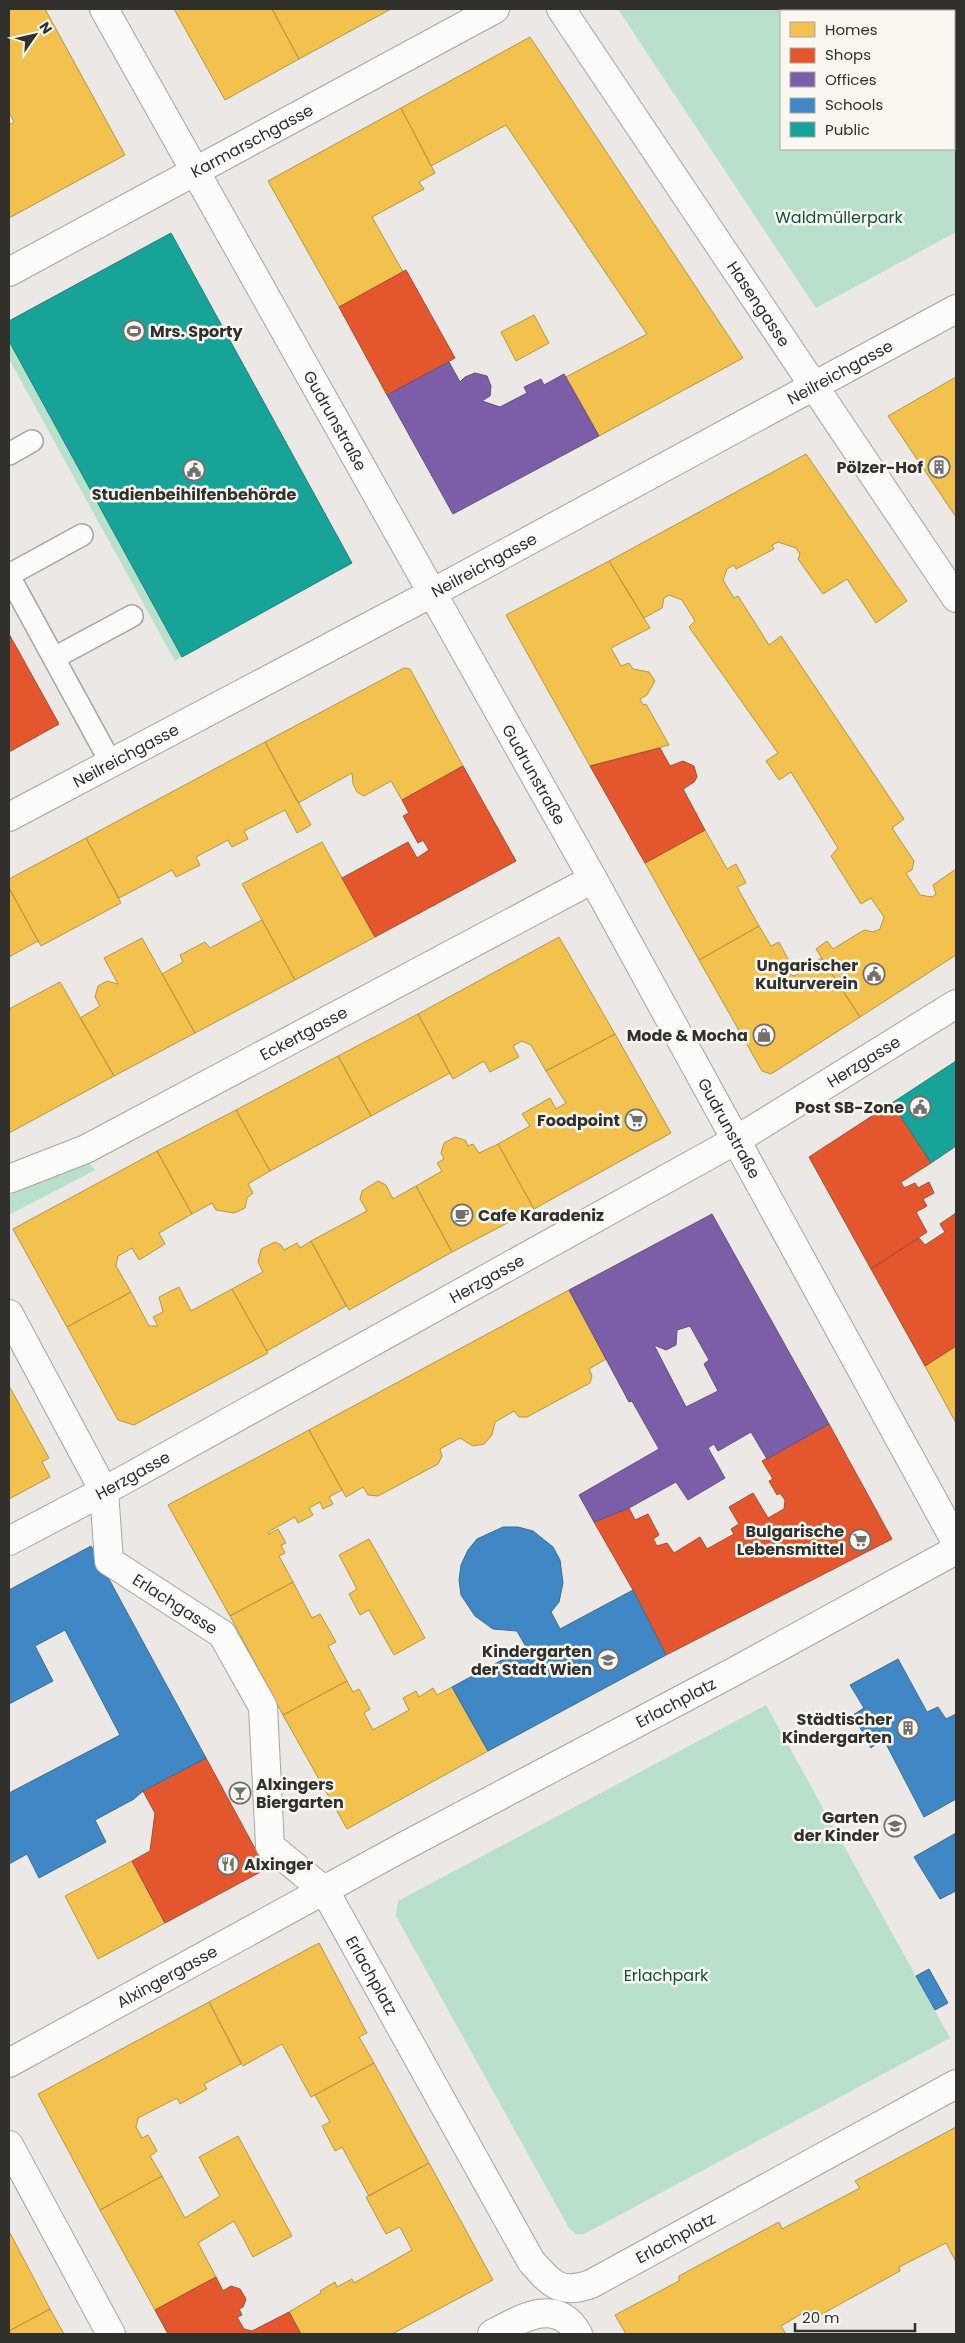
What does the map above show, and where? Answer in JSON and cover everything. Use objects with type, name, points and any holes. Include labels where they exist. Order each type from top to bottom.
[{"type":"street","name":"Gudrunstraße","points":[[104,9],[594,879],[738,1139],[956,1542]]},
{"type":"street","name":"Karmarschgasse","points":[[9,272],[495,9]]},
{"type":"street","name":"Hasengasse","points":[[561,9],[956,598]]},
{"type":"street","name":"Neilreichgasse","points":[[9,817],[432,593],[956,309]]},
{"type":"street","name":"Eckertgasse","points":[[9,1179],[86,1149],[594,879]]},
{"type":"street","name":"Herzgasse","points":[[9,1541],[104,1491],[738,1139],[956,1004]]},
{"type":"street","name":"Erlachgasse","points":[[9,1314],[104,1491],[109,1561],[222,1634],[264,1707],[270,1846],[325,1891]]},
{"type":"street","name":"Erlachplatz","points":[[956,1550],[325,1891],[531,2261],[542,2274],[561,2288],[574,2290],[591,2284],[956,2084]]},
{"type":"street","name":"Alxingergasse","points":[[9,2063],[325,1891]]},
{"type":"street","points":[[9,2145],[111,2334]]},
{"type":"street","points":[[492,2334],[522,2318],[550,2313],[563,2318],[574,2327],[578,2334]]},
{"type":"lane","points":[[9,454],[32,441]]},
{"type":"lane","points":[[82,535],[9,576],[111,763]]},
{"type":"lane","points":[[54,658],[132,616]]},
{"type":"green space","name":"Waldmüllerpark","points":[[618,9],[956,9],[956,232],[816,308]]},
{"type":"green space","points":[[9,341],[182,657],[175,661],[9,359]]},
{"type":"green space","points":[[87,1161],[95,1170],[9,1215],[10,1195]]},
{"type":"green space","name":"Erlachpark","points":[[766,1705],[950,2038],[584,2234],[576,2234],[569,2228],[396,1916],[398,1901]]},
{"type":"building: Homes","points":[[9,9],[45,9],[125,155],[9,218],[9,125],[14,122],[9,112]]},
{"type":"building: Homes","points":[[174,9],[272,9],[299,59],[225,100]]},
{"type":"building: Homes","points":[[272,9],[391,9],[299,59]]},
{"type":"building: Homes","points":[[530,37],[743,358],[599,436],[566,377],[647,334],[506,125],[431,166],[401,108]]},
{"type":"building: Homes","points":[[401,108],[435,173],[419,182],[424,189],[372,217],[403,272],[339,307],[268,181]]},
{"type":"building: Homes","points":[[534,315],[549,343],[516,361],[501,332]]},
{"type":"building: Homes","name":"Pölzer-Hof","points":[[956,377],[956,517],[888,416]]},
{"type":"building: Homes","points":[[806,454],[907,601],[876,623],[847,579],[823,594],[798,559],[800,554],[796,548],[778,542],[772,545],[774,549],[736,569],[734,565],[727,569],[723,580],[734,598],[738,596],[769,645],[781,636],[904,819],[892,828],[914,861],[912,870],[906,873],[920,895],[932,897],[936,894],[933,885],[956,869],[956,955],[860,1017],[816,949],[827,941],[833,949],[864,930],[873,932],[880,929],[884,917],[871,898],[861,904],[831,856],[838,848],[791,772],[779,780],[766,761],[778,753],[689,627],[695,621],[682,600],[669,595],[664,598],[662,608],[644,618],[609,561]]},
{"type":"building: Homes","points":[[609,561],[650,628],[611,648],[621,666],[629,663],[633,669],[649,672],[655,681],[647,695],[640,699],[643,705],[646,704],[669,745],[590,766],[506,615]]},
{"type":"building: Homes","points":[[404,668],[410,669],[463,766],[402,800],[391,781],[364,796],[357,792],[353,784],[352,773],[298,803],[265,742]]},
{"type":"building: Homes","points":[[265,742],[311,825],[297,833],[285,810],[244,831],[248,839],[232,847],[228,840],[196,857],[200,865],[176,877],[172,870],[119,898],[86,838]]},
{"type":"building: Homes","points":[[705,830],[727,869],[736,864],[746,883],[737,887],[759,926],[699,960],[645,863]]},
{"type":"building: Homes","points":[[86,838],[121,903],[41,946],[9,888],[9,879]]},
{"type":"building: Homes","points":[[322,842],[375,937],[295,980],[242,884]]},
{"type":"building: Homes","points":[[9,888],[38,941],[9,957]]},
{"type":"building: Homes","points":[[262,920],[295,980],[195,1033],[162,974],[183,962],[180,955],[205,942],[210,948]]},
{"type":"building: Homes","points":[[759,926],[771,946],[779,942],[790,963],[782,968],[786,973],[794,976],[800,973],[796,966],[806,960],[810,966],[821,958],[860,1017],[771,1074],[762,1071],[699,960]]},
{"type":"building: Homes","points":[[559,937],[615,1034],[546,1071],[531,1045],[522,1041],[513,1046],[519,1057],[490,1072],[484,1061],[453,1079],[418,1014]]},
{"type":"building: Homes","points":[[142,938],[195,1033],[114,1076],[80,1018],[100,1006],[95,997],[98,986],[107,981],[118,984],[104,958]]},
{"type":"building: Homes","points":[[60,982],[114,1076],[9,1133],[9,1009]]},
{"type":"building: Homes","points":[[418,1014],[450,1073],[371,1116],[338,1056]]},
{"type":"building: Homes","points":[[615,1034],[671,1133],[534,1209],[498,1144],[530,1126],[522,1114],[550,1098],[556,1109],[566,1103],[546,1071]]},
{"type":"building: Homes","points":[[338,1056],[371,1116],[270,1171],[236,1110]]},
{"type":"building: Homes","points":[[236,1110],[270,1171],[248,1184],[253,1193],[247,1198],[245,1208],[234,1213],[216,1210],[212,1203],[192,1214],[157,1151]]},
{"type":"building: Homes","points":[[455,1137],[465,1140],[468,1146],[473,1144],[479,1153],[498,1144],[534,1209],[452,1252],[416,1186],[442,1171],[437,1163],[444,1159],[441,1153],[444,1143]]},
{"type":"building: Homes","points":[[157,1151],[192,1214],[159,1233],[165,1244],[139,1260],[132,1248],[118,1256],[116,1266],[131,1292],[67,1327],[13,1229]]},
{"type":"building: Homes","points":[[378,1181],[386,1185],[393,1199],[416,1186],[452,1252],[349,1310],[311,1241],[367,1211],[360,1199],[362,1191]]},
{"type":"building: Homes","points":[[311,1241],[346,1306],[267,1351],[232,1289],[263,1272],[258,1262],[261,1249],[275,1242],[281,1245],[284,1250],[297,1243],[300,1248]]},
{"type":"building: Homes","points":[[179,1287],[191,1311],[232,1289],[268,1353],[134,1425],[118,1420],[67,1327],[131,1292],[149,1326],[158,1326],[153,1317],[163,1312],[159,1297]]},
{"type":"building: Homes","points":[[569,1290],[606,1359],[589,1369],[592,1376],[590,1383],[527,1417],[519,1417],[514,1411],[495,1422],[492,1435],[484,1444],[473,1446],[460,1438],[440,1449],[442,1456],[438,1464],[378,1496],[368,1495],[363,1487],[346,1497],[309,1430]]},
{"type":"building: Homes","points":[[956,1346],[956,1423],[925,1366]]},
{"type":"building: Homes","points":[[9,1386],[49,1458],[42,1462],[50,1477],[9,1499]]},
{"type":"building: Homes","points":[[309,1430],[342,1490],[329,1497],[333,1504],[323,1509],[320,1502],[309,1508],[313,1515],[298,1523],[295,1517],[268,1532],[269,1534],[278,1529],[286,1543],[281,1545],[285,1553],[279,1556],[293,1582],[230,1616],[168,1505]]},
{"type":"building: Homes","points":[[369,1539],[425,1638],[394,1655],[369,1610],[360,1615],[349,1594],[357,1589],[339,1555]]},
{"type":"building: Homes","points":[[293,1582],[312,1618],[320,1614],[336,1642],[328,1646],[347,1681],[283,1715],[230,1616]]},
{"type":"building: Homes","points":[[347,1681],[353,1692],[359,1689],[370,1709],[364,1713],[373,1730],[409,1710],[403,1698],[416,1691],[419,1697],[433,1688],[437,1695],[452,1687],[488,1751],[347,1829],[283,1715]]},
{"type":"building: Homes","points":[[132,1861],[165,1923],[98,1959],[65,1896]]},
{"type":"building: Homes","points":[[319,1943],[367,2033],[359,2037],[374,2063],[311,2097],[282,2044],[243,2066],[209,2002]]},
{"type":"building: Homes","points":[[209,2002],[241,2064],[204,2084],[207,2089],[180,2104],[177,2098],[138,2118],[136,2127],[142,2138],[148,2135],[157,2151],[150,2156],[162,2176],[100,2210],[38,2094]]},
{"type":"building: Homes","points":[[374,2063],[429,2163],[369,2196],[342,2147],[335,2151],[322,2126],[330,2122],[315,2095]]},
{"type":"building: Homes","points":[[956,2127],[956,2262],[946,2243],[899,2267],[900,2271],[813,2319],[808,2310],[781,2326],[786,2334],[626,2334],[615,2315],[679,2281],[679,2276],[779,2222],[782,2229],[860,2188],[855,2181]]},
{"type":"building: Homes","points":[[238,2136],[292,2236],[253,2257],[234,2221],[198,2243],[216,2277],[155,2310],[100,2210],[162,2176],[185,2218],[220,2196],[199,2157]]},
{"type":"building: Homes","points":[[429,2163],[493,2280],[392,2334],[301,2334],[289,2312],[321,2293],[320,2291],[335,2282],[337,2287],[352,2279],[354,2283],[412,2250],[400,2227],[386,2234],[366,2197]]},
{"type":"building: Homes","points":[[9,2234],[50,2309],[9,2331]]},
{"type":"building: Homes","points":[[50,2309],[64,2334],[9,2334],[9,2331]]},
{"type":"building: Shops","points":[[406,270],[455,358],[387,395],[339,307]]},
{"type":"building: Shops","points":[[9,634],[59,724],[9,752]]},
{"type":"building: Shops","points":[[660,748],[670,766],[683,761],[694,766],[697,777],[694,782],[683,789],[705,830],[645,863],[590,766]]},
{"type":"building: Shops","points":[[463,766],[516,861],[375,937],[342,878],[408,842],[417,858],[429,850],[423,840],[418,843],[403,816],[409,813],[402,800]]},
{"type":"building: Shops","points":[[892,1103],[931,1163],[901,1182],[904,1188],[915,1183],[918,1188],[929,1182],[934,1193],[923,1199],[927,1206],[916,1212],[927,1232],[871,1269],[809,1157]]},
{"type":"building: Shops","points":[[956,1213],[956,1346],[925,1366],[871,1269],[919,1238],[925,1245],[945,1232],[940,1224]]},
{"type":"building: Shops","points":[[829,1424],[892,1539],[666,1655],[633,1590],[594,1522],[629,1508],[635,1520],[648,1514],[659,1535],[653,1539],[657,1546],[667,1543],[674,1553],[700,1537],[707,1549],[734,1534],[731,1529],[739,1524],[729,1507],[753,1493],[768,1518],[784,1509],[785,1500],[780,1493],[777,1495],[769,1481],[773,1479],[762,1461]]},
{"type":"building: Shops","points":[[206,1758],[266,1869],[165,1923],[132,1861],[150,1851],[155,1813],[143,1791]]},
{"type":"building: Shops","points":[[216,2277],[223,2291],[231,2286],[240,2289],[246,2299],[243,2307],[239,2309],[242,2315],[237,2317],[244,2329],[252,2331],[289,2312],[301,2334],[168,2334],[155,2310]]},
{"type":"building: Offices","points":[[449,362],[460,382],[465,377],[475,373],[487,376],[491,386],[490,396],[482,401],[500,407],[527,393],[524,387],[541,379],[544,385],[564,374],[599,436],[453,514],[387,395]]},
{"type":"building: Offices","points":[[712,1214],[829,1424],[767,1459],[751,1432],[718,1451],[714,1444],[708,1448],[725,1478],[688,1500],[676,1482],[629,1508],[594,1522],[579,1495],[659,1449],[632,1401],[629,1402],[569,1290]],"holes":[[[690,1326],[709,1360],[704,1364],[718,1391],[686,1407],[654,1345],[666,1350],[676,1345],[677,1330]]]},
{"type":"building: Schools","points":[[503,1527],[518,1527],[533,1531],[553,1547],[560,1560],[563,1583],[559,1602],[551,1612],[560,1629],[633,1590],[666,1655],[488,1751],[452,1687],[526,1647],[517,1631],[493,1629],[475,1616],[461,1595],[459,1580],[461,1565],[468,1550],[477,1539]]},
{"type":"building: Schools","points":[[91,1546],[206,1758],[143,1791],[134,1799],[95,1820],[106,1842],[39,1878],[27,1854],[9,1864],[9,1793],[120,1735],[65,1630],[35,1646],[53,1681],[9,1704],[9,1590]]},
{"type":"building: Schools","name":"Städtischer Kindergarten","points":[[898,1659],[927,1712],[938,1707],[946,1719],[956,1714],[956,1799],[924,1817],[883,1738],[871,1748],[853,1715],[864,1708],[850,1685]]},
{"type":"building: Schools","points":[[956,1833],[956,1891],[940,1899],[914,1857]]},
{"type":"building: Schools","points":[[929,1969],[948,2003],[935,2010],[916,1976]]},
{"type":"building: Public","points":[[171,233],[352,563],[182,657],[9,341],[9,321]]},
{"type":"building: Public","points":[[956,1061],[956,1146],[931,1163],[892,1103]]},
{"type":"place","name":"Mrs. Sporty","points":[[134,331]]},
{"type":"place","name":"Pölzer-Hof","points":[[939,467]]},
{"type":"place","name":"Studienbeihilfenbehörde","points":[[194,470]]},
{"type":"place","name":"Ungarischer Kulturverein","points":[[874,974]]},
{"type":"place","name":"Mode & Mocha","points":[[764,1035]]},
{"type":"place","name":"Post SB-Zone","points":[[920,1107]]},
{"type":"place","name":"Foodpoint","points":[[636,1120]]},
{"type":"place","name":"Cafe Karadeniz","points":[[462,1215]]},
{"type":"place","name":"Bulgarische Lebensmittel","points":[[860,1540]]},
{"type":"place","name":"Kindergarten der Stadt Wien","points":[[608,1660]]},
{"type":"place","name":"Städtischer Kindergarten","points":[[908,1728]]},
{"type":"place","name":"Alxingers Biergarten","points":[[240,1793]]},
{"type":"place","name":"Garten der Kinder","points":[[895,1826]]},
{"type":"place","name":"Alxinger","points":[[228,1864]]}]
